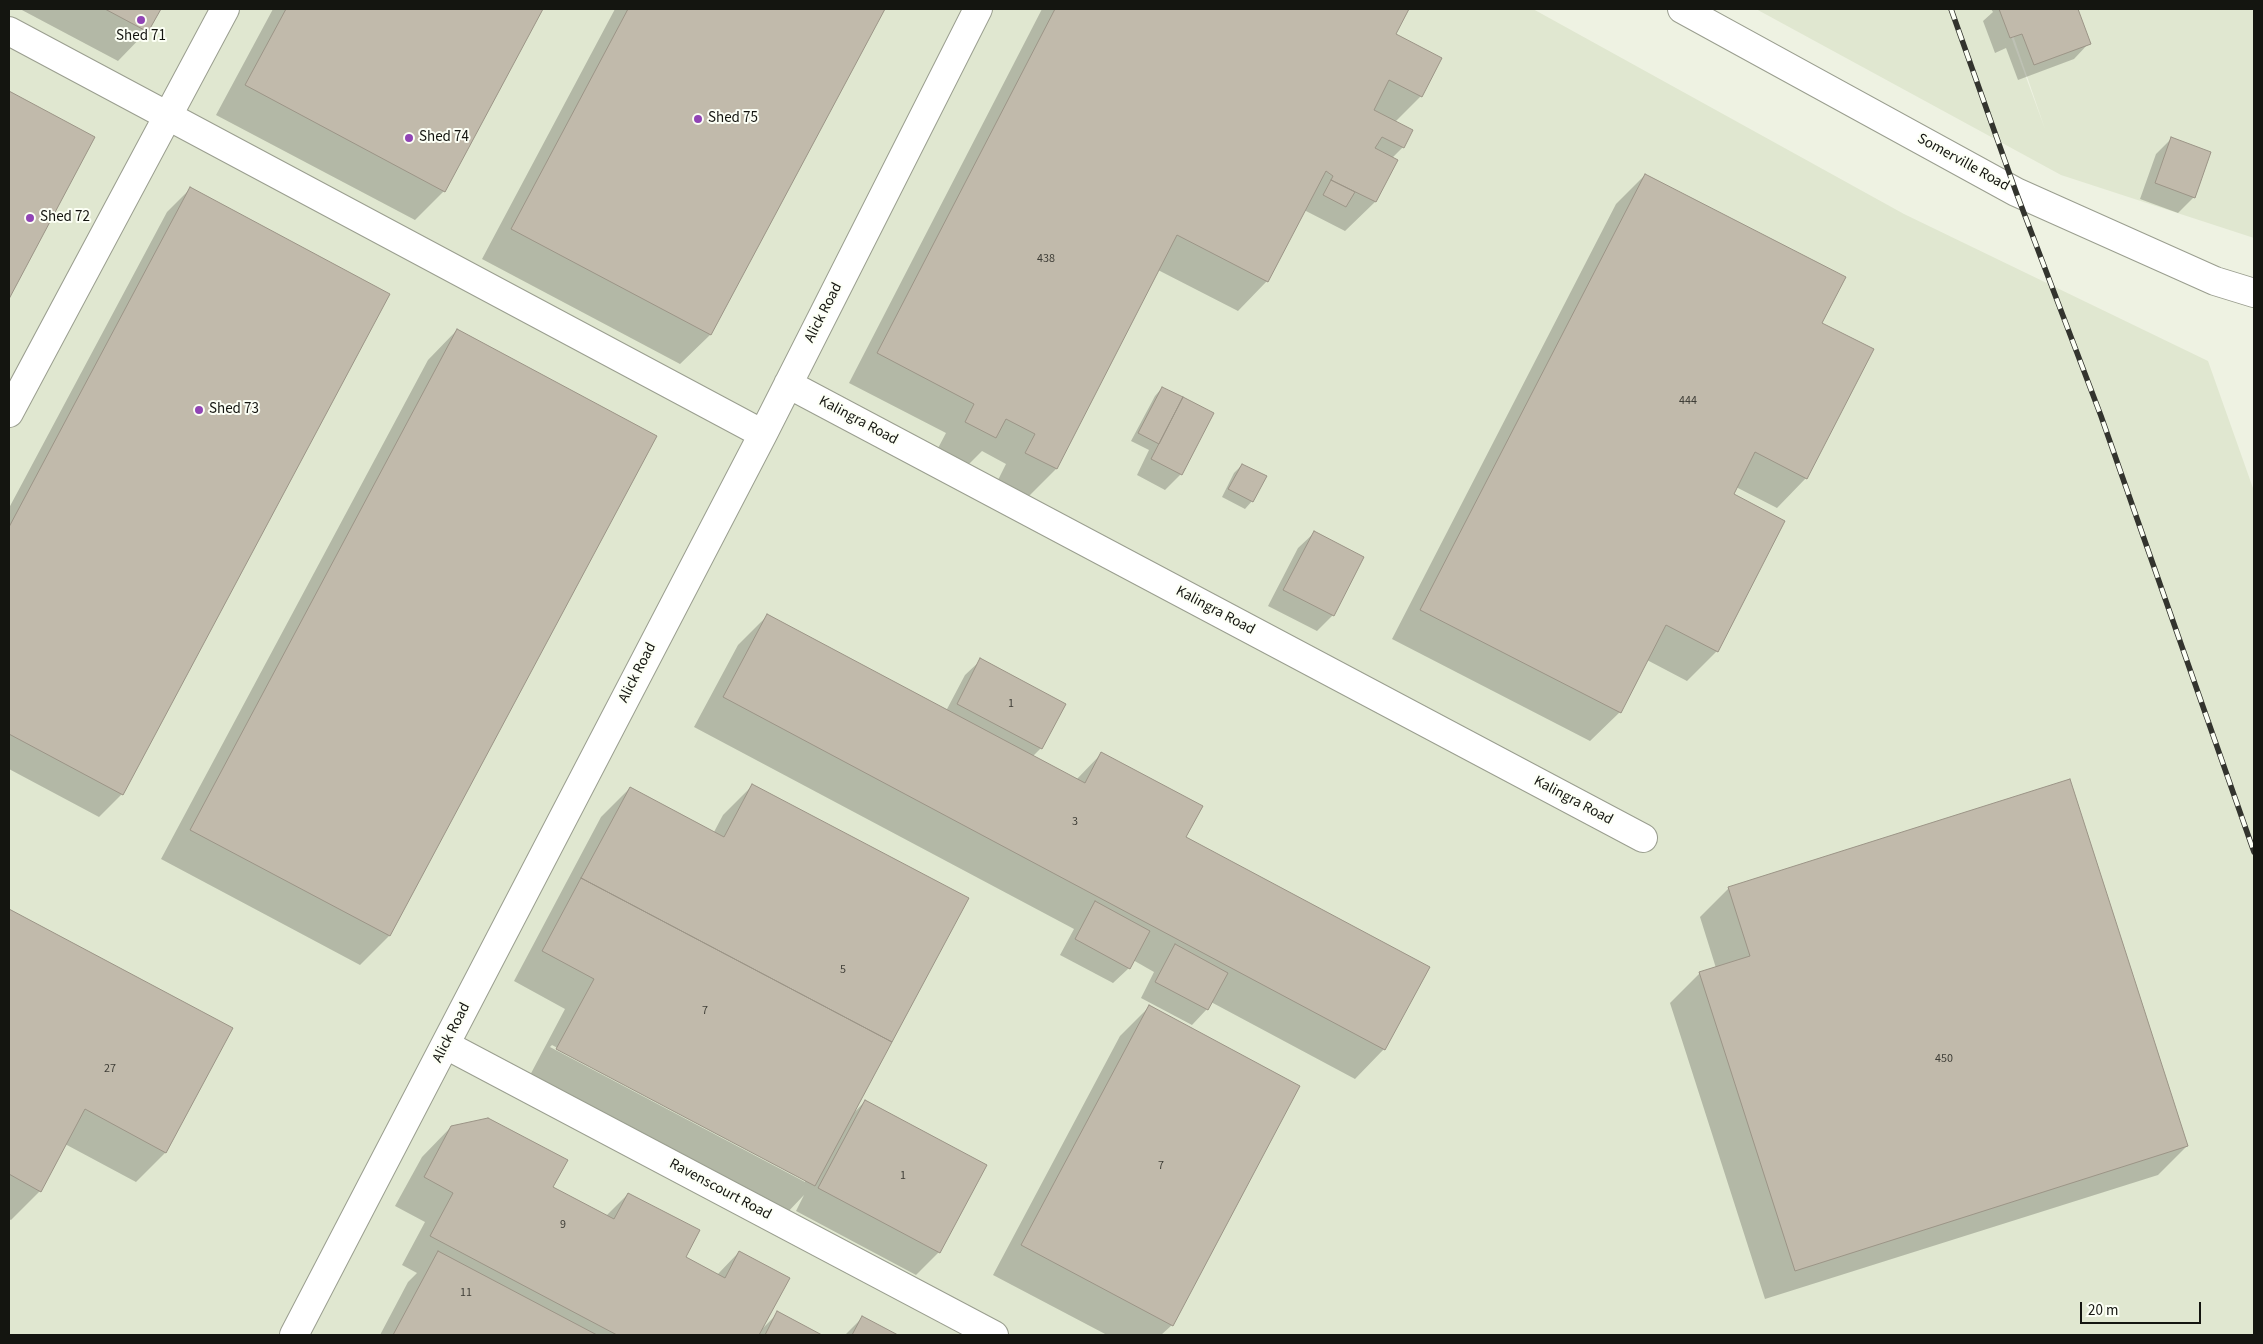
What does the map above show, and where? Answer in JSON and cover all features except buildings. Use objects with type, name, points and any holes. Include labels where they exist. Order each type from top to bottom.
[{"type":"street","points":[[9,413],[225,9]]},
{"type":"street","name":"Alick Road","points":[[294,1335],[763,434],[978,9]]},
{"type":"street","name":"Somerville Road","points":[[1682,9],[2016,192],[2214,281],[2254,293]]},
{"type":"street","points":[[9,31],[763,434]]},
{"type":"street","name":"Kalingra Road","points":[[788,384],[1643,838]]},
{"type":"street","name":"Ravenscourt Road","points":[[446,1044],[994,1335]]},
{"type":"shaded area","points":[[9,9],[1533,9],[1904,214],[2208,361],[2254,491],[2254,1335],[9,1335]]},
{"type":"shaded area","points":[[1756,9],[2001,9],[2045,129],[2004,9],[2254,9],[2254,238],[2061,175]]},
{"type":"railway","points":[[1951,9],[2016,192],[2101,416],[2254,852]]},
{"type":"place","name":"Shed 71","points":[[141,20]]},
{"type":"place","name":"Shed 75","points":[[698,119]]},
{"type":"place","name":"Shed 74","points":[[409,138]]},
{"type":"place","name":"Shed 72","points":[[30,218]]},
{"type":"place","name":"Shed 73","points":[[199,410]]}]
